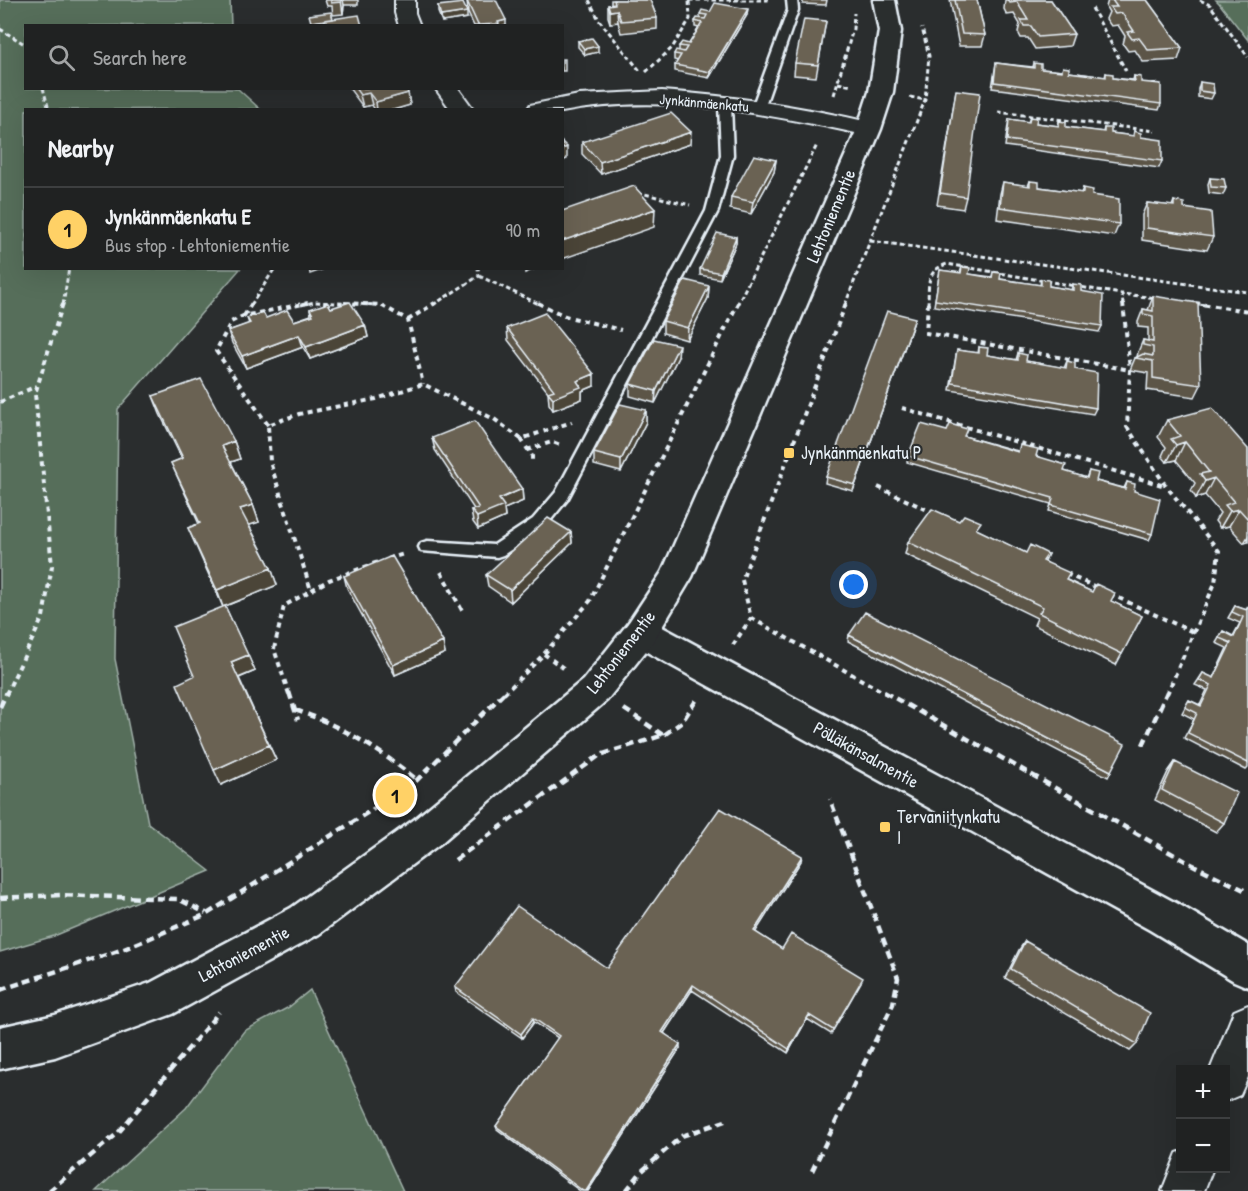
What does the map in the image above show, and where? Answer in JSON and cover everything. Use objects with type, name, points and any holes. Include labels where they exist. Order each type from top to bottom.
[{"type":"main road","name":"Lehtoniementie","points":[[0,1048],[55,1036],[159,999],[305,921],[428,831],[595,690],[641,632],[676,577],[869,129],[881,92],[890,32],[884,0]]},
{"type":"main road","name":"Pölläkänsalmentie","points":[[641,632],[1164,917],[1248,967]]},
{"type":"street","points":[[405,0],[405,13],[409,24]]},
{"type":"street","points":[[448,90],[461,108]]},
{"type":"street","name":"Jynkänmäenkatu","points":[[549,108],[596,99],[644,97],[758,108],[869,129]]},
{"type":"street","points":[[1230,1071],[1248,1025]]},
{"type":"street","points":[[1183,1191],[1190,1173]]},
{"type":"lane","points":[[758,108],[793,10],[792,0]]},
{"type":"lane","points":[[427,547],[498,551],[539,523],[562,496],[712,211],[727,156],[725,104]]},
{"type":"path","points":[[589,0],[599,20],[642,75],[672,48],[690,19],[689,0],[792,0]]},
{"type":"path","points":[[1200,0],[1210,5],[1248,57]]},
{"type":"path","points":[[1092,8],[1126,71]]},
{"type":"path","points":[[0,990],[124,949],[207,914],[417,780],[544,654],[590,601],[818,143],[853,29],[854,10]]},
{"type":"path","points":[[0,29],[24,44]]},
{"type":"path","points":[[44,90],[49,108]]},
{"type":"path","points":[[998,112],[1155,131]]},
{"type":"path","points":[[636,195],[645,194],[712,211]]},
{"type":"path","points":[[870,241],[1248,292]]},
{"type":"path","points":[[1130,370],[926,333],[930,276],[936,267],[947,264],[1164,299]]},
{"type":"path","points":[[0,707],[43,617],[52,566],[35,394],[65,298],[69,270]]},
{"type":"path","points":[[243,316],[274,270]]},
{"type":"path","points":[[478,270],[479,276]]},
{"type":"path","points":[[479,276],[565,316],[645,336]]},
{"type":"path","points":[[408,320],[479,276]]},
{"type":"path","points":[[1122,294],[1130,370],[1127,427],[1166,486],[1219,551],[1215,583],[1195,633],[1143,746]]},
{"type":"path","points":[[310,586],[270,462],[268,425],[216,351],[231,322],[243,316],[315,302],[381,305],[408,320],[423,384]]},
{"type":"path","points":[[1186,302],[1248,311]]},
{"type":"path","points":[[268,425],[299,414],[375,399],[423,384],[494,419],[521,439],[532,456],[532,462]]},
{"type":"path","points":[[0,402],[37,386]]},
{"type":"path","points":[[902,408],[1166,486]]},
{"type":"path","points":[[521,439],[605,411]]},
{"type":"path","points":[[527,450],[552,442],[562,445]]},
{"type":"path","points":[[878,487],[941,516]]},
{"type":"path","points":[[298,720],[274,649],[284,606],[310,586],[328,578],[427,547],[463,612]]},
{"type":"path","points":[[1057,570],[1195,633]]},
{"type":"path","points":[[751,618],[1189,863],[1248,892]]},
{"type":"path","points":[[295,710],[339,726],[390,758],[417,780]]},
{"type":"path","points":[[812,1171],[893,1004],[898,978],[830,799]]},
{"type":"path","points":[[0,898],[60,895],[178,899],[207,914]]},
{"type":"path","points":[[626,1191],[642,1171],[682,1136],[725,1121]]},
{"type":"green space","points":[[0,0],[230,0],[231,24],[24,24],[24,90],[239,90],[259,108],[24,108],[24,270],[239,270],[118,409],[115,659],[148,823],[210,871],[54,936],[0,952]]},
{"type":"green space","points":[[1216,0],[1248,0],[1248,40],[1219,3]]},
{"type":"green space","points":[[310,990],[403,1191],[96,1191],[186,1108],[244,1031],[289,1007]]},
{"type":"building","points":[[331,0],[341,0],[341,2],[331,3]]},
{"type":"building","points":[[496,0],[506,20],[498,22],[499,24],[478,24],[467,1]]},
{"type":"building","points":[[614,0],[650,0],[657,18],[621,21],[617,10],[610,11],[608,5],[615,4]]},
{"type":"building","points":[[955,0],[977,0],[985,35],[962,34]]},
{"type":"building","points":[[1008,0],[1051,0],[1074,34],[1038,37],[1031,26],[1024,26],[1021,20],[1028,20],[1017,2],[1010,3]]},
{"type":"building","points":[[1112,0],[1147,0],[1182,48],[1148,50],[1139,38],[1132,39],[1127,32],[1134,31],[1122,13],[1115,14],[1110,7],[1117,7]]},
{"type":"building","points":[[463,3],[467,12],[441,16],[438,6]]},
{"type":"building","points":[[715,3],[748,9],[710,72],[675,65],[681,55],[674,54],[676,50],[684,52],[687,47],[679,46],[682,42],[689,44],[702,23],[695,21],[697,18],[705,19],[707,15],[700,14],[702,10],[710,12]]},
{"type":"building","points":[[331,12],[333,19],[311,22],[309,15]]},
{"type":"building","points":[[359,15],[361,24],[325,24],[325,20]]},
{"type":"building","points":[[804,19],[826,21],[818,65],[795,63]]},
{"type":"building","points":[[592,38],[598,46],[584,49],[578,41]]},
{"type":"building","points":[[996,63],[1034,68],[1034,63],[1041,64],[1041,69],[1062,71],[1063,67],[1069,68],[1069,72],[1106,77],[1106,73],[1113,74],[1113,78],[1135,81],[1134,76],[1141,77],[1141,82],[1161,84],[1161,104],[994,82]]},
{"type":"building","points":[[1200,82],[1213,84],[1214,93],[1200,91]]},
{"type":"building","points":[[356,90],[406,90],[408,93],[376,102],[369,93],[360,95]]},
{"type":"building","points":[[956,90],[980,93],[966,197],[940,193]]},
{"type":"building","points":[[671,113],[691,132],[600,162],[582,142]]},
{"type":"building","points":[[1030,117],[1037,118],[1036,123],[1059,126],[1059,121],[1066,122],[1066,127],[1104,132],[1104,128],[1111,128],[1111,133],[1134,136],[1134,131],[1141,133],[1141,137],[1162,140],[1162,161],[1007,140],[1009,119],[1029,122]]},
{"type":"building","points":[[754,155],[776,160],[753,202],[731,197]]},
{"type":"building","points":[[1210,178],[1224,179],[1226,188],[1211,187]]},
{"type":"building","points":[[1030,181],[1039,182],[1039,187],[1083,193],[1083,188],[1093,190],[1092,195],[1119,199],[1119,224],[1000,207],[1003,182],[1030,186]]},
{"type":"building","points":[[634,186],[655,209],[564,240],[564,210]]},
{"type":"building","points":[[1174,201],[1184,203],[1184,208],[1211,212],[1213,237],[1147,228],[1147,203],[1174,206]]},
{"type":"building","points":[[717,233],[736,237],[721,273],[700,269]]},
{"type":"building","points":[[962,267],[970,268],[969,274],[992,278],[993,272],[1001,273],[1000,279],[1041,285],[1041,279],[1049,280],[1049,286],[1073,290],[1073,284],[1081,285],[1081,291],[1103,295],[1102,326],[935,300],[940,270],[961,273]]},
{"type":"building","points":[[685,280],[709,286],[688,328],[663,321]]},
{"type":"building","points":[[1153,296],[1198,303],[1201,385],[1153,378],[1153,361],[1135,358],[1143,354],[1153,356],[1153,347],[1143,345],[1143,340],[1153,342],[1153,316],[1143,314],[1143,309],[1153,311]]},
{"type":"building","points":[[350,302],[365,325],[306,347],[299,335],[242,356],[228,331],[250,323],[247,318],[263,312],[266,318],[287,310],[294,321],[313,315],[310,309],[328,303],[331,308]]},
{"type":"building","points":[[887,311],[915,318],[855,485],[826,477]]},
{"type":"building","points":[[545,313],[594,374],[577,381],[581,387],[553,398],[548,392],[554,390],[507,328]]},
{"type":"building","points":[[654,339],[679,345],[656,391],[630,384]]},
{"type":"building","points":[[979,347],[988,348],[987,355],[1018,360],[1018,353],[1027,355],[1026,361],[1066,368],[1067,361],[1075,363],[1075,369],[1097,373],[1096,408],[952,383],[957,350],[979,353]]},
{"type":"building","points":[[201,379],[234,441],[222,446],[253,505],[240,509],[271,568],[217,590],[188,528],[200,523],[171,463],[183,458],[153,396]]},
{"type":"building","points":[[620,404],[646,410],[621,460],[594,453]]},
{"type":"building","points":[[1212,408],[1248,449],[1248,519],[1239,509],[1230,511],[1225,505],[1234,502],[1214,478],[1205,481],[1200,474],[1209,472],[1185,442],[1176,445],[1171,439],[1180,436],[1167,420]]},
{"type":"building","points":[[475,421],[522,489],[499,499],[504,506],[477,517],[471,510],[479,508],[432,438]]},
{"type":"building","points":[[921,424],[947,431],[950,424],[967,429],[964,436],[1018,452],[1020,445],[1038,449],[1036,456],[1066,465],[1064,471],[1087,478],[1089,471],[1098,473],[1096,481],[1125,489],[1127,482],[1135,484],[1134,491],[1160,499],[1152,534],[1051,505],[1053,498],[908,456]]},
{"type":"building","points":[[932,509],[959,521],[964,515],[981,522],[976,529],[1026,553],[1030,545],[1048,554],[1043,561],[1070,573],[1066,580],[1092,592],[1096,584],[1115,593],[1111,601],[1142,616],[1122,654],[1039,613],[1043,607],[908,542]]},
{"type":"building","points":[[548,518],[571,532],[510,590],[486,575]]},
{"type":"building","points":[[392,556],[443,642],[393,665],[344,576]]},
{"type":"building","points":[[225,606],[248,655],[231,662],[269,745],[214,770],[177,684],[194,676],[173,627]]},
{"type":"building","points":[[1235,606],[1247,610],[1248,608],[1248,763],[1188,733],[1197,713],[1185,707],[1189,700],[1201,706],[1211,685],[1199,680],[1203,673],[1214,678],[1231,643],[1219,638],[1223,631],[1234,637],[1243,617],[1232,612]]},
{"type":"building","points":[[865,612],[1125,744],[1111,771],[849,635]]},
{"type":"building","points":[[1175,762],[1237,793],[1224,823],[1162,790]]},
{"type":"building","points":[[720,808],[802,856],[754,931],[782,949],[791,934],[863,978],[833,1030],[809,1015],[789,1049],[693,985],[662,1032],[680,1044],[586,1191],[583,1191],[496,1126],[559,1036],[533,1018],[521,1034],[455,987],[517,906],[607,968]]},
{"type":"building","points":[[1025,941],[1150,1013],[1137,1044],[1011,969]]},
{"type":"place","name":"Jynkänmäenkatu P","points":[[789,453]]},
{"type":"place","name":"Jynkänmäenkatu E","points":[[395,795]]},
{"type":"place","name":"Tervaniitynkatu I","points":[[885,827]]}]
